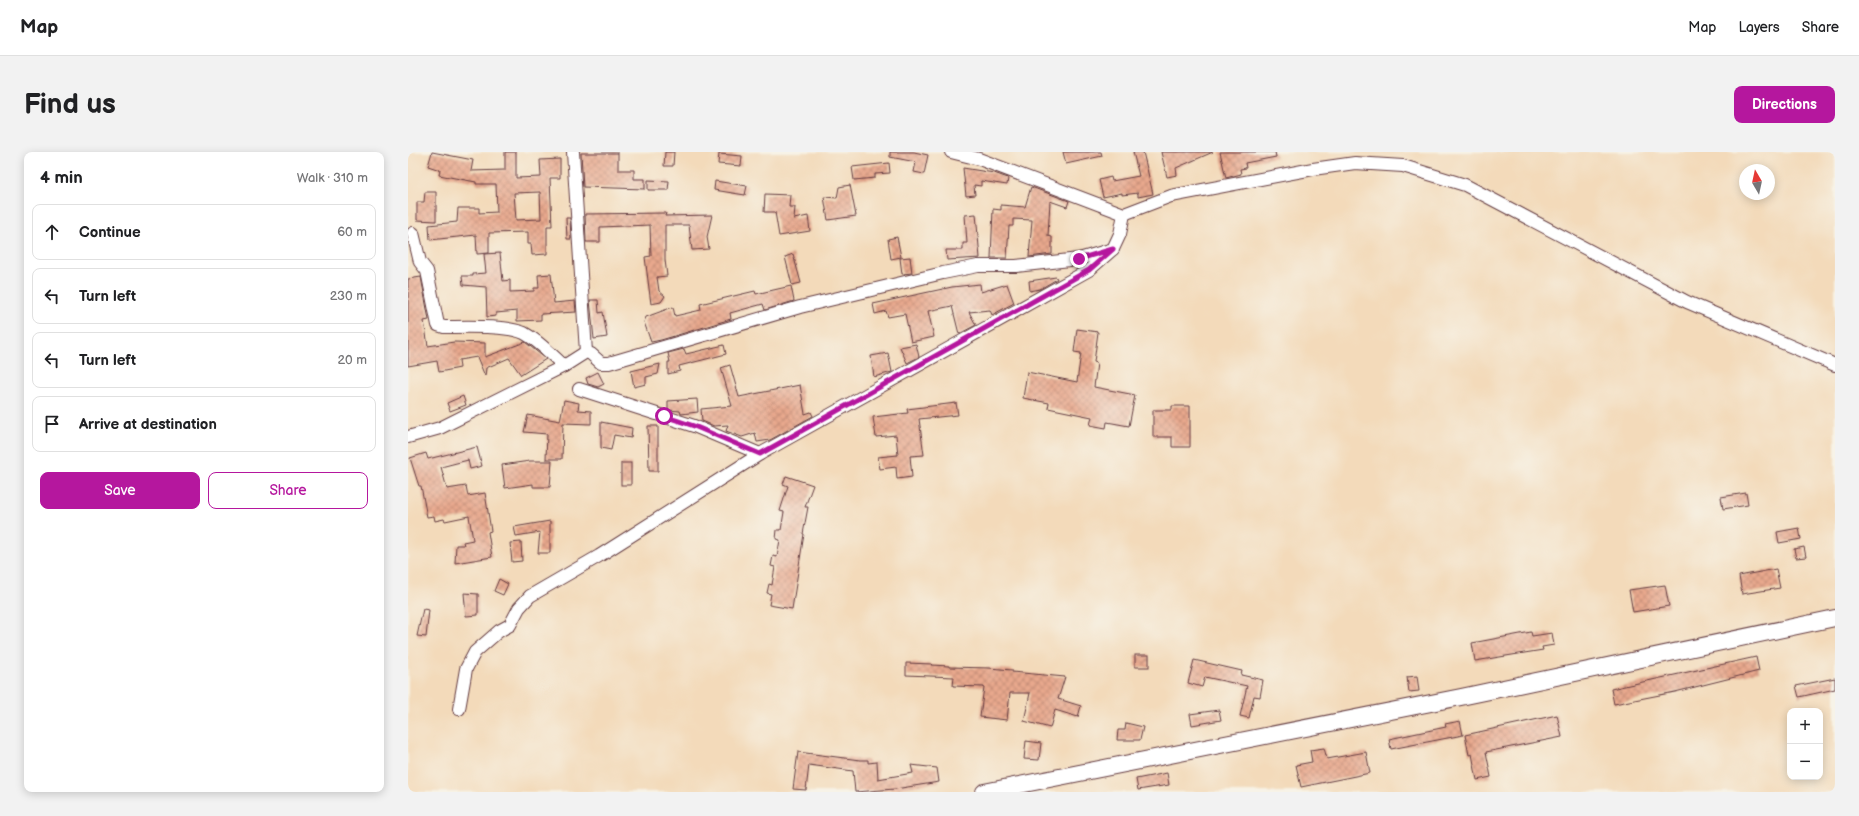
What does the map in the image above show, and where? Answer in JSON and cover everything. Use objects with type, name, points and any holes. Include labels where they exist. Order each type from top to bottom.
[{"type":"main road","points":[[984,792],[1461,697],[1835,618]]},
{"type":"street","points":[[573,152],[586,352]]},
{"type":"street","points":[[951,152],[978,159],[1124,214],[1171,196],[1313,169],[1354,163],[1403,166],[1465,185],[1687,302],[1835,365]]},
{"type":"street","points":[[459,709],[466,669],[475,652],[499,631],[510,625],[519,608],[530,596],[599,556],[760,454],[1089,270],[1113,249],[1120,234],[1124,214]]},
{"type":"street","points":[[413,233],[420,262],[427,271],[438,325],[444,327],[509,329],[522,332],[535,340],[564,366]]},
{"type":"street","points":[[586,352],[591,354],[601,363],[609,363],[800,307],[943,273],[978,266],[1016,266],[1079,259],[1113,249]]},
{"type":"street","points":[[408,437],[440,428],[564,366],[586,352]]},
{"type":"street","points":[[579,388],[694,426],[760,454]]},
{"type":"building","points":[[432,152],[473,160],[471,171],[505,170],[505,152],[516,152],[516,178],[541,177],[540,160],[560,159],[560,178],[550,178],[552,226],[547,226],[547,254],[532,255],[531,244],[528,244],[528,232],[489,233],[489,253],[477,254],[476,235],[430,240],[429,225],[457,222],[458,208],[479,208],[479,213],[497,212],[496,184],[476,184],[476,182],[439,175],[440,170],[428,166]],"holes":[[[540,192],[541,219],[516,220],[514,193]]]},
{"type":"building","points":[[665,152],[674,152],[673,166],[664,166]]},
{"type":"building","points":[[890,152],[914,152],[928,155],[924,174],[914,172],[916,162],[890,157]]},
{"type":"building","points":[[1063,152],[1101,152],[1102,156],[1066,164]]},
{"type":"building","points":[[1133,152],[1143,152],[1153,194],[1138,197],[1138,193],[1122,195],[1122,193],[1103,197],[1099,180],[1111,177],[1112,181],[1139,176]]},
{"type":"building","points":[[1161,152],[1213,152],[1176,168],[1177,175],[1167,177]]},
{"type":"building","points":[[1220,152],[1275,152],[1276,157],[1245,163],[1246,168],[1240,169],[1241,174],[1226,178]]},
{"type":"building","points":[[581,153],[618,153],[618,170],[634,170],[634,179],[645,179],[645,189],[583,187]]},
{"type":"building","points":[[719,154],[742,156],[741,166],[718,164]]},
{"type":"building","points":[[889,163],[890,173],[875,174],[875,178],[854,180],[852,167]]},
{"type":"building","points":[[963,168],[994,173],[1008,178],[1007,185],[981,181],[981,186],[974,185],[975,195],[966,196]]},
{"type":"building","points":[[648,180],[669,181],[668,190],[648,190]]},
{"type":"building","points":[[715,181],[747,186],[745,195],[714,190]]},
{"type":"building","points":[[850,185],[856,216],[828,220],[824,197],[837,198],[839,187]]},
{"type":"building","points":[[1031,187],[1069,201],[1067,207],[1050,201],[1048,236],[1052,237],[1052,254],[1029,257],[1032,220],[1013,219],[1013,226],[1009,226],[1007,258],[991,258],[993,209],[1001,210],[1001,205],[1025,207]]},
{"type":"building","points":[[425,192],[436,192],[436,221],[417,220],[417,202],[424,202]]},
{"type":"building","points":[[765,194],[790,195],[789,207],[795,207],[794,219],[808,216],[810,231],[779,236],[775,212],[764,212]]},
{"type":"building","points":[[666,213],[665,216],[712,215],[707,237],[709,249],[692,250],[689,225],[665,225],[665,260],[667,276],[657,277],[659,291],[665,296],[661,302],[651,304],[645,257],[651,256],[650,225],[600,227],[600,242],[586,242],[585,214]]},
{"type":"building","points":[[976,214],[980,258],[947,260],[946,250],[963,250],[963,243],[967,243],[965,215]]},
{"type":"building","points":[[566,218],[570,218],[571,239],[567,239]]},
{"type":"building","points":[[897,237],[901,257],[891,259],[888,239]]},
{"type":"building","points":[[500,253],[503,281],[510,280],[510,292],[534,291],[534,288],[539,288],[538,275],[551,274],[554,303],[575,301],[576,312],[541,314],[541,320],[517,321],[517,311],[496,313],[496,316],[487,317],[486,287],[463,285],[462,276],[473,276],[473,274],[486,273],[484,254]]},
{"type":"building","points":[[793,254],[801,283],[792,285],[785,257]]},
{"type":"building","points":[[910,257],[912,273],[902,274],[900,258]]},
{"type":"building","points":[[421,277],[429,320],[424,321],[428,346],[454,342],[485,343],[485,357],[525,342],[546,359],[521,375],[509,358],[486,368],[485,376],[477,357],[459,360],[460,368],[439,372],[437,361],[408,366],[408,279]]},
{"type":"building","points":[[1056,277],[1057,279],[1040,289],[1030,291],[1029,281]]},
{"type":"building","points":[[980,284],[981,292],[1007,284],[1014,303],[992,315],[990,310],[969,312],[976,325],[959,334],[952,306],[928,311],[934,337],[911,342],[905,314],[888,317],[886,311],[875,314],[873,304],[952,287]]},
{"type":"building","points":[[791,286],[794,301],[765,310],[763,304],[730,313],[731,319],[661,340],[651,342],[644,322],[646,317],[673,307],[675,316],[701,310],[700,304],[755,291],[756,294]]},
{"type":"building","points":[[590,300],[598,300],[599,313],[603,312],[607,337],[594,339]]},
{"type":"building","points":[[1077,329],[1098,332],[1094,362],[1097,363],[1094,387],[1135,395],[1129,426],[1107,422],[1106,428],[1090,425],[1092,417],[1048,408],[1049,403],[1023,398],[1027,372],[1077,382],[1081,353],[1074,352]]},
{"type":"building","points":[[916,344],[919,357],[907,363],[900,347]]},
{"type":"building","points":[[724,345],[726,354],[679,366],[680,371],[668,374],[668,362],[670,362],[668,353],[684,349],[686,354]]},
{"type":"building","points":[[888,353],[892,372],[874,377],[871,356]]},
{"type":"building","points":[[660,364],[658,374],[646,377],[646,384],[634,387],[631,371]]},
{"type":"building","points":[[730,365],[739,397],[800,385],[805,414],[811,412],[813,416],[770,440],[757,442],[755,433],[742,437],[726,431],[728,425],[714,426],[702,421],[701,409],[732,406],[721,368]]},
{"type":"building","points":[[598,372],[604,384],[598,387],[588,384],[586,378]]},
{"type":"building","points":[[463,396],[466,405],[450,411],[447,403]]},
{"type":"building","points":[[697,399],[698,412],[681,414],[680,411],[668,410],[668,401]]},
{"type":"building","points":[[564,400],[579,403],[578,410],[591,411],[591,424],[563,423],[562,459],[546,459],[547,434],[524,432],[528,415],[560,421]]},
{"type":"building","points":[[956,403],[958,415],[919,419],[924,455],[910,456],[912,477],[897,479],[896,467],[880,469],[878,457],[898,455],[896,435],[876,437],[873,417],[908,413],[907,409]]},
{"type":"building","points":[[1172,406],[1190,406],[1190,447],[1172,447],[1172,437],[1153,437],[1153,410],[1172,410]]},
{"type":"building","points":[[601,422],[632,428],[631,438],[614,435],[611,450],[601,448]]},
{"type":"building","points":[[648,426],[658,426],[658,471],[649,471]]},
{"type":"building","points":[[477,447],[482,466],[470,469],[468,460],[441,467],[447,489],[466,486],[468,496],[485,493],[491,531],[488,532],[492,557],[455,563],[456,545],[464,545],[463,542],[473,540],[469,516],[445,521],[444,519],[435,521],[434,516],[427,517],[421,486],[419,486],[410,458],[426,453],[428,459]]},
{"type":"building","points":[[530,461],[552,461],[550,487],[533,487],[533,484],[505,488],[502,465]]},
{"type":"building","points":[[621,463],[631,463],[631,485],[621,485]]},
{"type":"building","points":[[786,476],[813,485],[805,507],[808,507],[792,609],[769,605],[771,594],[767,593],[769,584],[772,585],[775,567],[771,566],[773,556],[777,557],[780,540],[776,539],[777,530],[781,530],[784,512],[780,511],[788,486],[783,484]]},
{"type":"building","points":[[1746,493],[1748,505],[1723,509],[1721,497]]},
{"type":"building","points":[[550,521],[550,553],[538,553],[540,532],[516,536],[514,527]]},
{"type":"building","points":[[1799,528],[1801,539],[1779,543],[1777,532]]},
{"type":"building","points":[[521,542],[522,561],[512,562],[510,543]]},
{"type":"building","points":[[1804,547],[1806,557],[1796,558],[1794,549]]},
{"type":"building","points":[[1776,569],[1780,588],[1742,594],[1739,576]]},
{"type":"building","points":[[499,579],[508,584],[503,595],[494,591]]},
{"type":"building","points":[[1665,585],[1669,606],[1633,612],[1629,590]]},
{"type":"building","points":[[464,593],[478,594],[478,615],[466,616]]},
{"type":"building","points":[[423,609],[429,610],[426,637],[417,636]]},
{"type":"building","points":[[1531,632],[1532,636],[1552,633],[1554,645],[1542,647],[1543,650],[1475,661],[1472,643]]},
{"type":"building","points":[[1135,655],[1149,655],[1149,667],[1135,667]]},
{"type":"building","points":[[1756,657],[1759,671],[1675,692],[1614,704],[1611,689]]},
{"type":"building","points":[[1194,660],[1242,671],[1241,675],[1263,680],[1260,697],[1254,696],[1249,718],[1240,716],[1247,686],[1205,677],[1202,687],[1188,683]]},
{"type":"building","points":[[906,663],[1012,670],[1012,672],[1065,677],[1058,699],[1081,706],[1078,717],[1055,710],[1050,728],[1024,721],[1030,693],[1010,693],[1007,720],[980,717],[984,687],[953,686],[954,677],[906,675]]},
{"type":"building","points":[[1417,676],[1419,691],[1409,692],[1407,677]]},
{"type":"building","points":[[1835,678],[1835,689],[1799,697],[1796,686]]},
{"type":"building","points":[[1219,710],[1221,720],[1192,725],[1190,714]]},
{"type":"building","points":[[1557,715],[1562,737],[1486,752],[1491,777],[1477,780],[1472,754],[1469,755],[1465,735]]},
{"type":"building","points":[[1460,721],[1463,735],[1391,749],[1389,739],[1446,727],[1445,724]]},
{"type":"building","points":[[1126,723],[1143,727],[1140,740],[1117,740],[1118,730],[1125,730]]},
{"type":"building","points":[[1026,741],[1041,743],[1039,760],[1024,759]]},
{"type":"building","points":[[1324,748],[1327,759],[1366,752],[1370,773],[1301,787],[1296,765],[1312,762],[1310,750]]},
{"type":"building","points":[[798,752],[868,760],[868,763],[877,762],[878,779],[913,773],[911,765],[937,768],[939,782],[895,789],[855,792],[853,771],[809,765],[806,790],[793,789]]},
{"type":"building","points":[[1167,773],[1169,785],[1138,790],[1136,779]]},
{"type":"route","points":[[664,416],[694,426],[760,454],[1089,270],[1113,249],[1079,259]]}]
